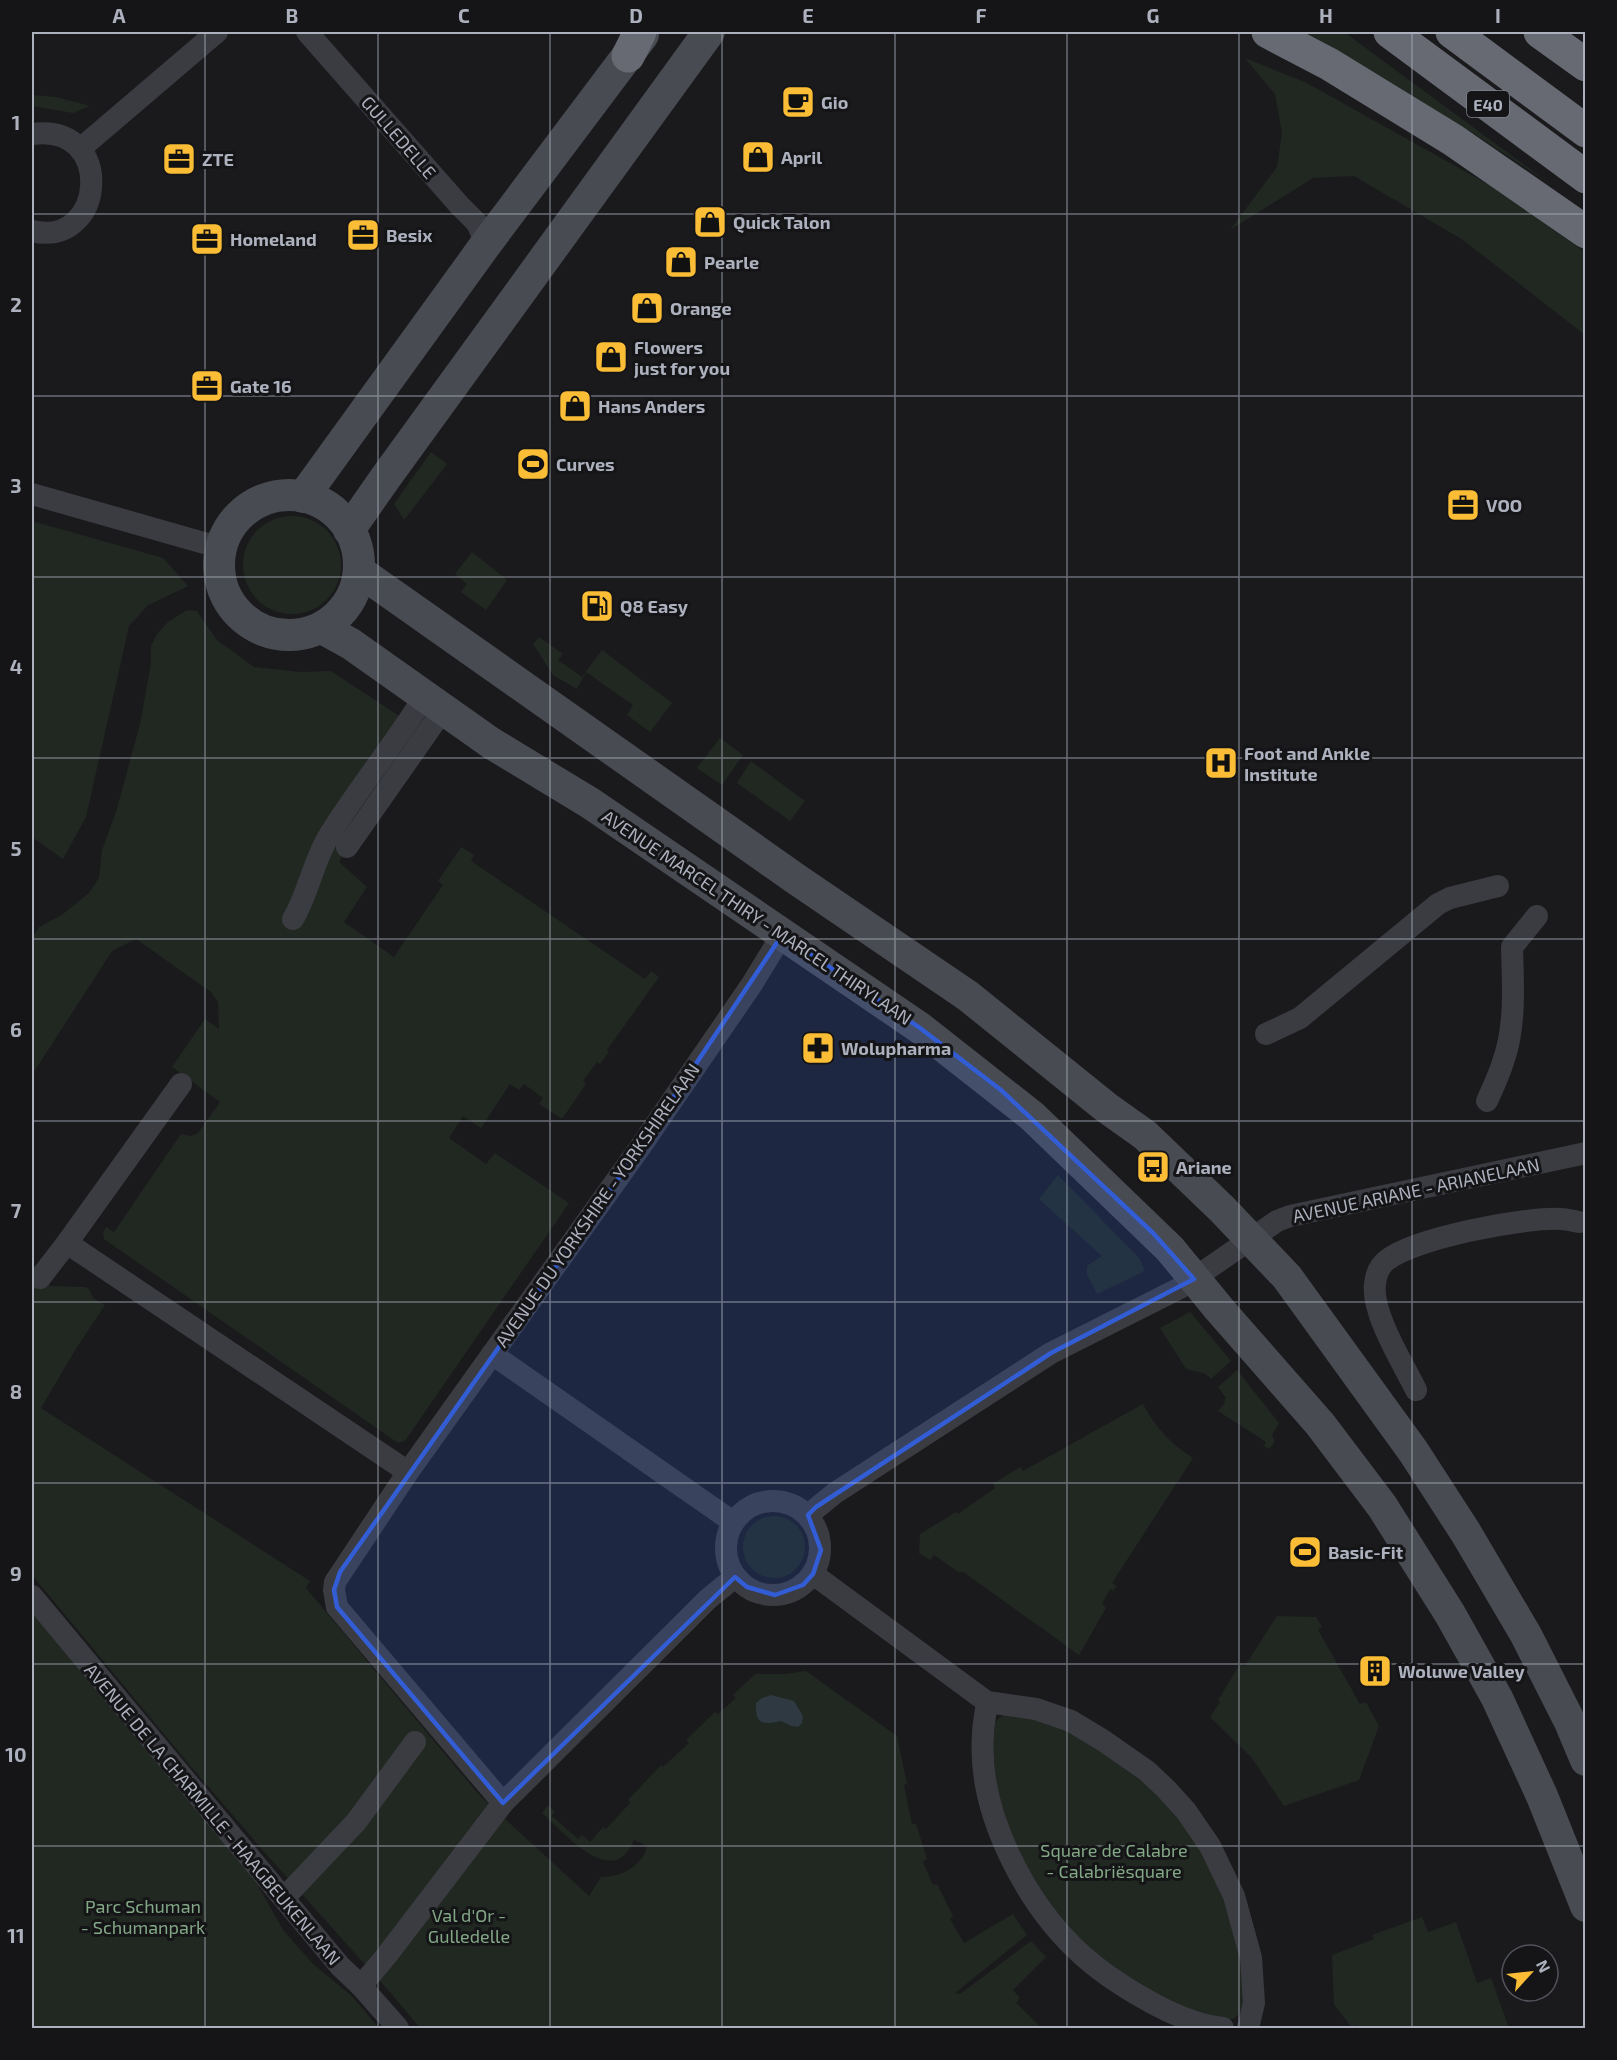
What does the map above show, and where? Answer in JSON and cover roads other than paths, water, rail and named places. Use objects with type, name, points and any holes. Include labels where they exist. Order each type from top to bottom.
[{"type":"highway","points":[[1268,32],[1329,64],[1453,140],[1586,232]]},
{"type":"highway","name":"E40","points":[[1390,32],[1586,177]]},
{"type":"highway","name":"E40","points":[[1452,32],[1586,131]]},
{"type":"highway","points":[[1540,32],[1586,65]]},
{"type":"main road","points":[[349,530],[709,32]]},
{"type":"main road","points":[[303,497],[486,244],[638,40]]},
{"type":"main road","points":[[288,495],[303,497],[327,507],[349,530],[358,552],[357,582],[348,604],[336,618],[322,628],[292,636],[277,635],[249,623],[228,600],[222,586],[219,559],[222,546],[236,520],[260,502],[288,495]]},
{"type":"main road","points":[[359,571],[796,879],[968,996],[1107,1108],[1145,1135],[1287,1277],[1413,1451],[1466,1533],[1526,1635],[1570,1722],[1586,1760]]},
{"type":"main road","name":"AVENUE MARCEL THIRY - MARCEL THIRYLAAN","points":[[322,628],[351,644],[430,709],[590,803],[920,1028],[1032,1116],[1170,1249],[1320,1424],[1382,1506],[1450,1614],[1497,1698],[1542,1796],[1586,1906]]},
{"type":"street","points":[[80,149],[217,32]]},
{"type":"street","name":"GULLEDELLE","points":[[307,32],[473,219],[486,244]]},
{"type":"street","points":[[32,134],[43,132],[57,134],[69,140],[80,149],[93,176],[88,204],[82,214],[65,228],[45,233],[32,231]]},
{"type":"street","points":[[32,494],[204,543],[222,546]]},
{"type":"street","points":[[347,847],[430,709]]},
{"type":"street","points":[[293,919],[303,902],[317,859],[329,835],[430,709]]},
{"type":"street","points":[[1266,1034],[1300,1018],[1438,904],[1450,898],[1498,886]]},
{"type":"street","points":[[1487,1101],[1504,1060],[1510,1030],[1513,993],[1512,947],[1538,916]]},
{"type":"street","name":"AVENUE DU YORKSHIRE - YORKSHIRELAAN","points":[[503,1803],[337,1607],[334,1590],[340,1572],[408,1472],[641,1146],[752,984],[782,935]]},
{"type":"street","points":[[40,1278],[68,1243],[181,1084]]},
{"type":"street","name":"AVENUE ARIANE - ARIANELAAN","points":[[808,1515],[835,1493],[1050,1353],[1180,1288],[1277,1221],[1290,1216],[1586,1154]]},
{"type":"street","points":[[1416,1390],[1375,1302],[1374,1286],[1381,1266],[1388,1259],[1406,1250],[1463,1233],[1540,1220],[1561,1219],[1579,1222]]},
{"type":"street","points":[[68,1243],[408,1472]]},
{"type":"street","points":[[492,1354],[733,1522]]},
{"type":"street","points":[[769,1500],[783,1501],[797,1506],[808,1515],[815,1526],[820,1544],[818,1563],[813,1574],[802,1585],[789,1592],[775,1595],[760,1593],[747,1587],[735,1577],[726,1550],[733,1522],[743,1511],[769,1500]]},
{"type":"street","points":[[813,1574],[987,1702],[1036,1709],[1071,1721],[1104,1741],[1147,1771],[1186,1811],[1210,1846],[1234,1896],[1251,1958],[1254,2003],[1248,2028]]},
{"type":"street","points":[[361,1986],[503,1803],[708,1599],[735,1577]]},
{"type":"street","name":"AVENUE DE LA CHARMILLE - HAAGBEUKENLAAN","points":[[32,1596],[340,1966],[398,2028]]},
{"type":"street","points":[[987,1702],[982,1735],[986,1787],[996,1819],[1020,1876],[1050,1921],[1082,1956],[1114,1981],[1155,2005],[1208,2027],[1222,2028]]},
{"type":"street","points":[[284,1899],[356,1822],[415,1742]]},
{"type":"place","name":"Gio","points":[[798,102]]},
{"type":"place","name":"April","points":[[758,157]]},
{"type":"place","name":"ZTE","points":[[179,159]]},
{"type":"place","name":"Quick Talon","points":[[710,222]]},
{"type":"place","name":"Besix","points":[[363,235]]},
{"type":"place","name":"Homeland","points":[[207,239]]},
{"type":"place","name":"Pearle","points":[[681,262]]},
{"type":"place","name":"Orange","points":[[647,308]]},
{"type":"place","name":"Flowers just for you","points":[[611,357]]},
{"type":"place","name":"Gate 16","points":[[207,386]]},
{"type":"place","name":"Hans Anders","points":[[575,406]]},
{"type":"place","name":"Curves","points":[[533,464]]},
{"type":"place","name":"VOO","points":[[1463,505]]},
{"type":"place","name":"Q8 Easy","points":[[597,606]]},
{"type":"place","name":"Foot and Ankle Institute","points":[[1221,763]]},
{"type":"place","name":"Wolupharma","points":[[818,1048]]},
{"type":"place","name":"Ariane","points":[[1153,1167]]},
{"type":"place","name":"Basic-Fit","points":[[1305,1552]]},
{"type":"place","name":"Woluwe Valley","points":[[1375,1671]]},
{"type":"park label","name":"Square de Calabre - Calabriësquare","points":[[1114,1860]]},
{"type":"park label","name":"Parc Schuman - Schumanpark","points":[[143,1916]]},
{"type":"park label","name":"Val d'Or - Gulledelle","points":[[469,1925]]}]
